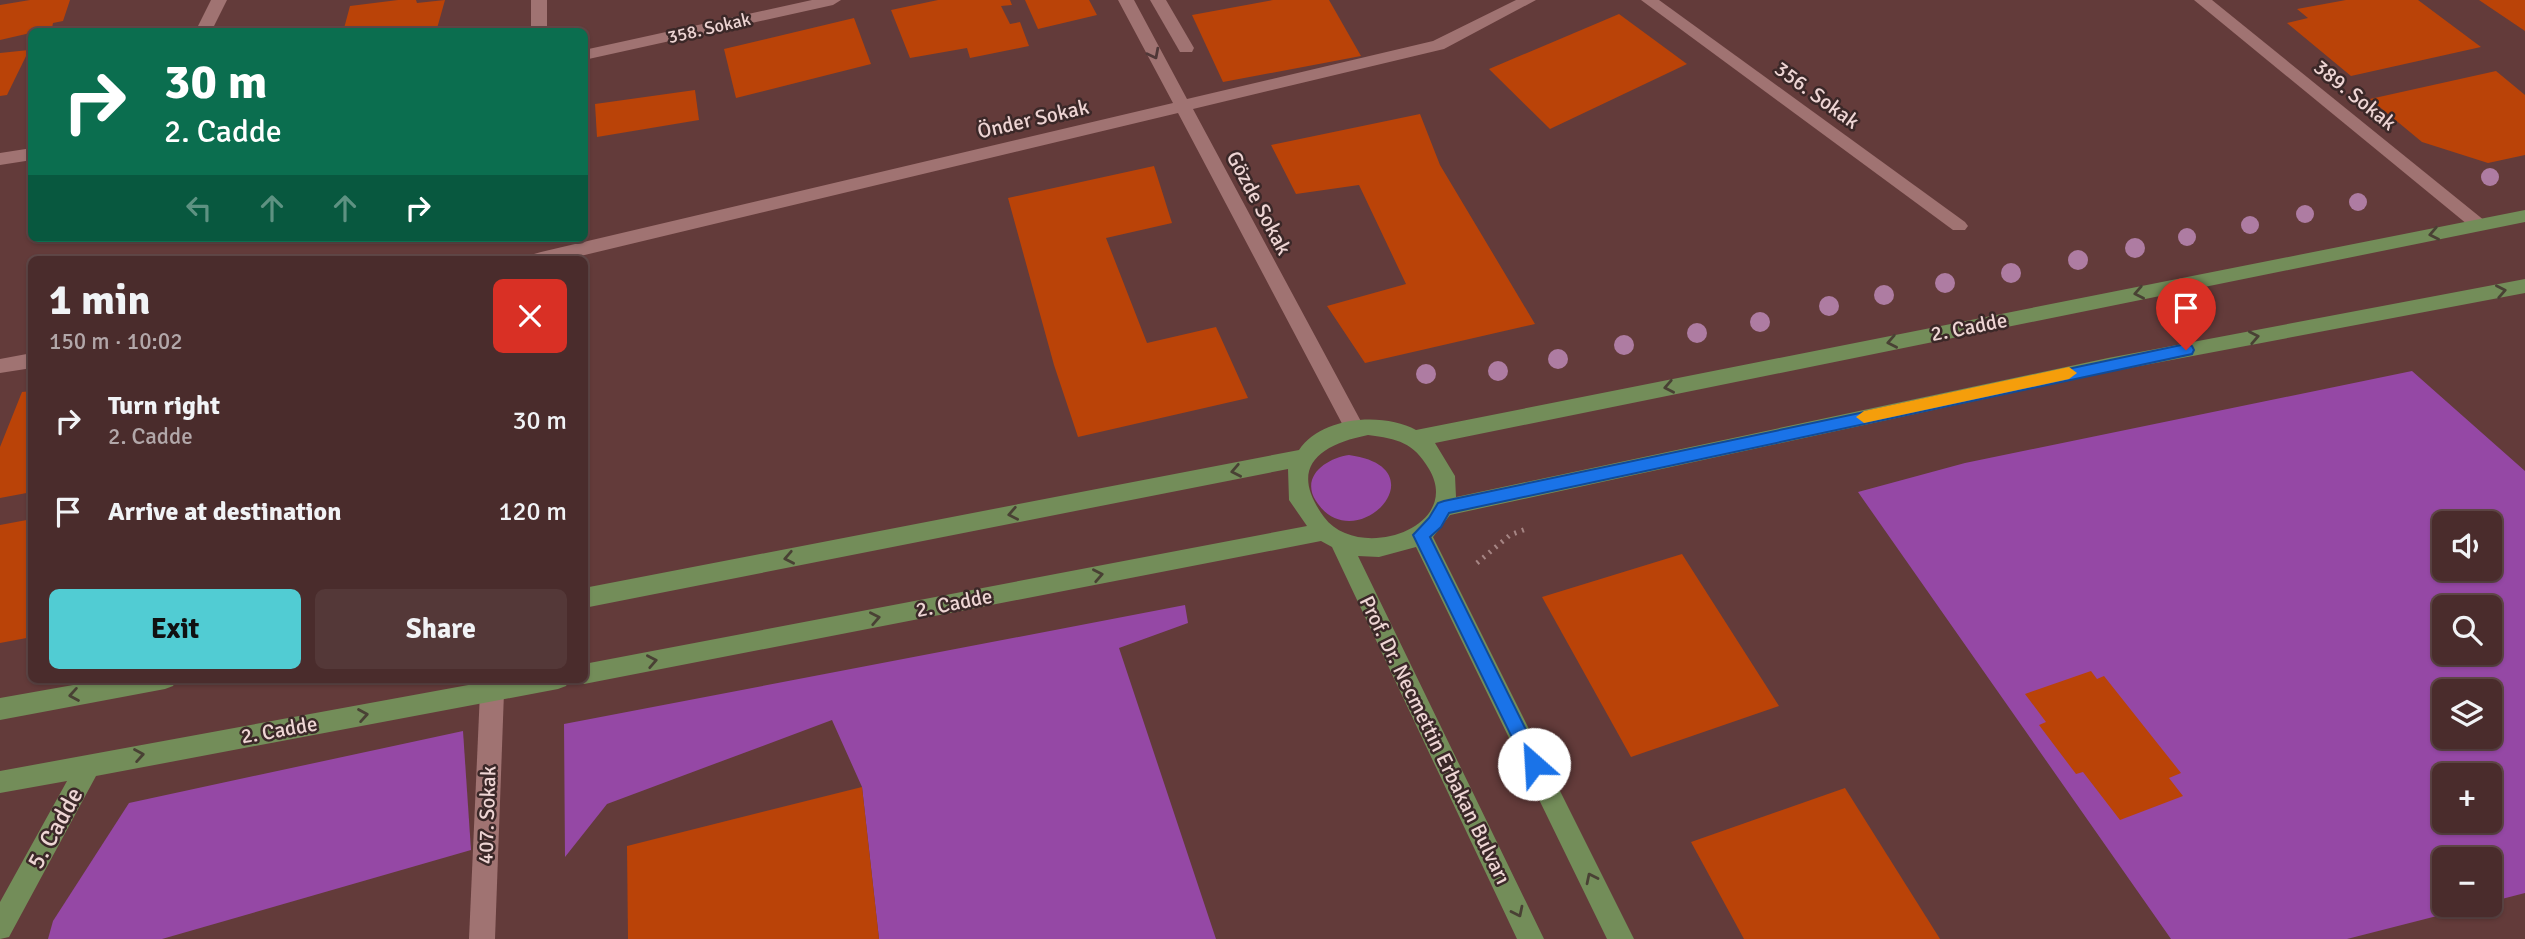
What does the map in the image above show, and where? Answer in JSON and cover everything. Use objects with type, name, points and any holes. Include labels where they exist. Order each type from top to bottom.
[{"type":"main road","name":"2. Cadde","points":[[1414,439],[2525,216]]},
{"type":"main road","points":[[1331,537],[1306,516],[1297,497],[1296,477],[1303,458],[1324,438],[1354,427],[1375,426],[1395,430],[1414,439],[1439,463],[1447,493],[1444,508],[2108,365],[2525,286]]},
{"type":"main road","points":[[588,597],[1303,458]]},
{"type":"main road","name":"2. Cadde","points":[[588,673],[1331,537],[1360,547],[1382,548],[1403,544],[1421,535],[1435,523],[1444,508]]},
{"type":"main road","points":[[1421,535],[1621,939]]},
{"type":"main road","name":"Prof. Dr. Necmettin Erbakan Bulvarı","points":[[1331,537],[1531,939]]},
{"type":"main road","points":[[0,709],[144,683]]},
{"type":"main road","name":"2. Cadde","points":[[0,782],[538,683]]},
{"type":"main road","name":"5. Cadde","points":[[0,928],[89,765]]},
{"type":"street","points":[[205,28],[219,0]]},
{"type":"street","points":[[539,28],[540,0]]},
{"type":"street","name":"358. Sokak","points":[[588,54],[834,0]]},
{"type":"street","name":"Gözde Sokak","points":[[1126,0],[1354,427]]},
{"type":"street","points":[[1158,0],[1186,48]]},
{"type":"street","name":"Önder Sokak","points":[[554,256],[1438,45],[1528,0]]},
{"type":"street","name":"356. Sokak","points":[[1649,0],[1959,226]]},
{"type":"street","name":"389. Sokak","points":[[2202,0],[2479,225]]},
{"type":"street","points":[[0,159],[28,155]]},
{"type":"street","points":[[0,366],[28,361]]},
{"type":"street","name":"407. Sokak","points":[[482,939],[492,692]]},
{"type":"path","points":[[1475,572],[1478,561],[1510,536],[1530,527]]},
{"type":"shaded area","points":[[2412,371],[2525,471],[2525,893],[2502,899],[2502,847],[2432,847],[2433,917],[2347,939],[2171,939],[1858,492],[1965,463]]},
{"type":"shaded area","points":[[1349,455],[1376,463],[1389,476],[1390,491],[1382,505],[1368,516],[1351,521],[1332,517],[1316,501],[1311,484],[1318,470],[1325,464]]},
{"type":"shaded area","points":[[1185,605],[1188,623],[1119,648],[1216,939],[879,939],[862,787],[832,720],[607,804],[565,857],[564,724]]},
{"type":"shaded area","points":[[463,731],[471,850],[162,939],[48,939],[53,921],[129,803]]},
{"type":"building","points":[[30,0],[70,0],[63,21],[53,23],[52,28],[28,28],[28,34],[0,40],[0,5]]},
{"type":"building","points":[[398,0],[416,0],[417,3],[445,0],[437,28],[344,28],[350,6]]},
{"type":"building","points":[[938,0],[1010,0],[1012,5],[1001,6],[1010,24],[1020,22],[1029,46],[970,58],[967,48],[910,58],[891,10]]},
{"type":"building","points":[[1025,0],[1089,0],[1097,15],[1038,29]]},
{"type":"building","points":[[1273,0],[1329,0],[1361,56],[1223,82],[1192,15]]},
{"type":"building","points":[[2346,0],[2418,0],[2481,47],[2351,76],[2287,23],[2308,18],[2297,9]]},
{"type":"building","points":[[2479,0],[2525,0],[2525,31]]},
{"type":"building","points":[[1619,14],[1687,64],[1550,129],[1489,69]]},
{"type":"building","points":[[854,18],[871,64],[736,98],[724,49]]},
{"type":"building","points":[[28,50],[7,95],[0,96],[0,53]]},
{"type":"building","points":[[2496,71],[2525,95],[2525,155],[2488,163],[2422,142],[2370,99]]},
{"type":"building","points":[[695,90],[699,120],[597,137],[595,104]]},
{"type":"building","points":[[1420,114],[1440,165],[1535,324],[1365,363],[1327,306],[1406,284],[1359,185],[1296,194],[1271,145]]},
{"type":"building","points":[[1154,166],[1172,223],[1106,238],[1147,343],[1216,327],[1248,398],[1078,437],[1054,365],[1008,198]]},
{"type":"building","points":[[28,391],[28,493],[0,498],[0,447],[22,392]]},
{"type":"building","points":[[28,520],[28,638],[0,643],[0,525]]},
{"type":"building","points":[[1682,554],[1779,706],[1631,757],[1542,597]]},
{"type":"building","points":[[2091,671],[2097,679],[2104,676],[2181,773],[2169,778],[2183,796],[2120,820],[2083,772],[2076,774],[2039,725],[2046,722],[2025,694]]},
{"type":"building","points":[[862,787],[879,939],[628,939],[627,846]]},
{"type":"building","points":[[1845,788],[1940,939],[1744,939],[1691,842]]},
{"type":"slow traffic","points":[[1864,417],[2069,373]]},
{"type":"route","points":[[1534,764],[1421,535],[1435,523],[1444,508],[2081,370],[2186,350]]}]
